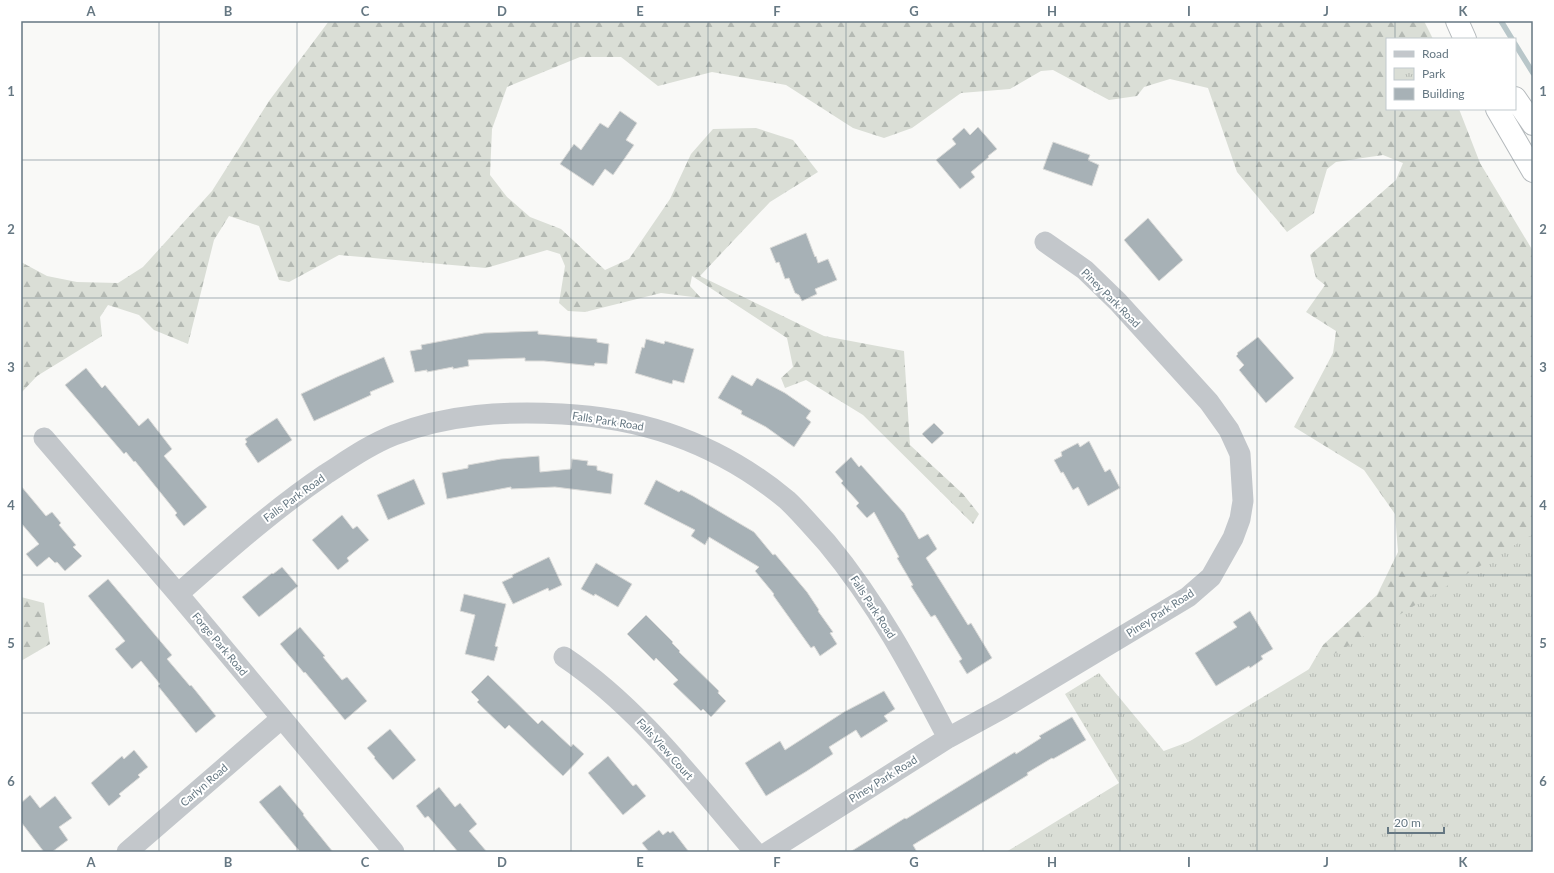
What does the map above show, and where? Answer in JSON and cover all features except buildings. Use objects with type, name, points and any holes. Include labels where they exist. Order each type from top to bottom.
[{"type":"highway","points":[[1516,99],[1533,124]]},
{"type":"highway","points":[[1498,110],[1533,171]]},
{"type":"street","name":"Piney Park Road","points":[[768,852],[948,738],[1016,700],[1188,597],[1211,577],[1233,538],[1240,519],[1243,501],[1240,454],[1229,430],[1209,402],[1118,302],[1085,270],[1044,242]]},
{"type":"street","name":"Falls Park Road","points":[[178,594],[248,533],[293,497],[358,453],[393,436],[431,424],[474,415],[524,412],[578,415],[618,420],[657,429],[722,456],[787,501],[812,526],[866,594],[908,662],[948,738]]},
{"type":"street","name":"Forge Park Road","points":[[44,438],[178,594],[394,852]]},
{"type":"street","name":"Falls View Court","points":[[564,657],[588,673],[646,727],[755,852]]},
{"type":"street","name":"Carlyn Road","points":[[127,852],[282,718]]},
{"type":"green space","points":[[329,21],[1424,21],[1432,38],[1386,38],[1386,110],[1459,110],[1480,163],[1533,251],[1533,852],[1115,792],[1153,755],[1231,726],[1302,681],[1323,645],[1377,595],[1398,552],[1395,514],[1364,470],[1294,427],[1333,353],[1336,331],[1306,312],[1325,285],[1316,278],[1310,255],[1396,180],[1403,163],[1383,155],[1336,162],[1327,169],[1314,213],[1287,232],[1237,172],[1208,88],[1170,79],[1144,87],[1137,96],[1109,100],[1053,70],[1041,71],[1010,89],[961,93],[912,128],[884,138],[853,128],[786,85],[712,72],[658,86],[621,57],[580,57],[507,87],[492,129],[490,175],[507,197],[530,217],[561,229],[605,270],[629,259],[670,199],[691,154],[713,129],[756,128],[793,140],[818,172],[770,202],[700,276],[824,336],[904,351],[910,445],[963,494],[979,514],[973,524],[863,415],[806,380],[785,388],[781,378],[793,367],[787,338],[692,276],[690,286],[701,298],[661,293],[585,312],[568,311],[559,303],[565,266],[560,254],[547,250],[486,268],[339,255],[289,282],[279,280],[259,226],[229,216],[214,240],[188,344],[154,330],[139,315],[108,305],[100,317],[102,336],[37,376],[21,393],[21,262],[47,276],[77,282],[118,283],[143,267],[212,191],[269,101]]},
{"type":"green space","points":[[1533,534],[1533,852],[1006,852],[1119,783],[1065,694],[1099,673],[1167,755]]},
{"type":"green space","points":[[21,597],[44,603],[50,644],[21,661]]},
{"type":"waterway","points":[[1501,21],[1511,38]]},
{"type":"waterway","points":[[1516,46],[1533,73]]}]
